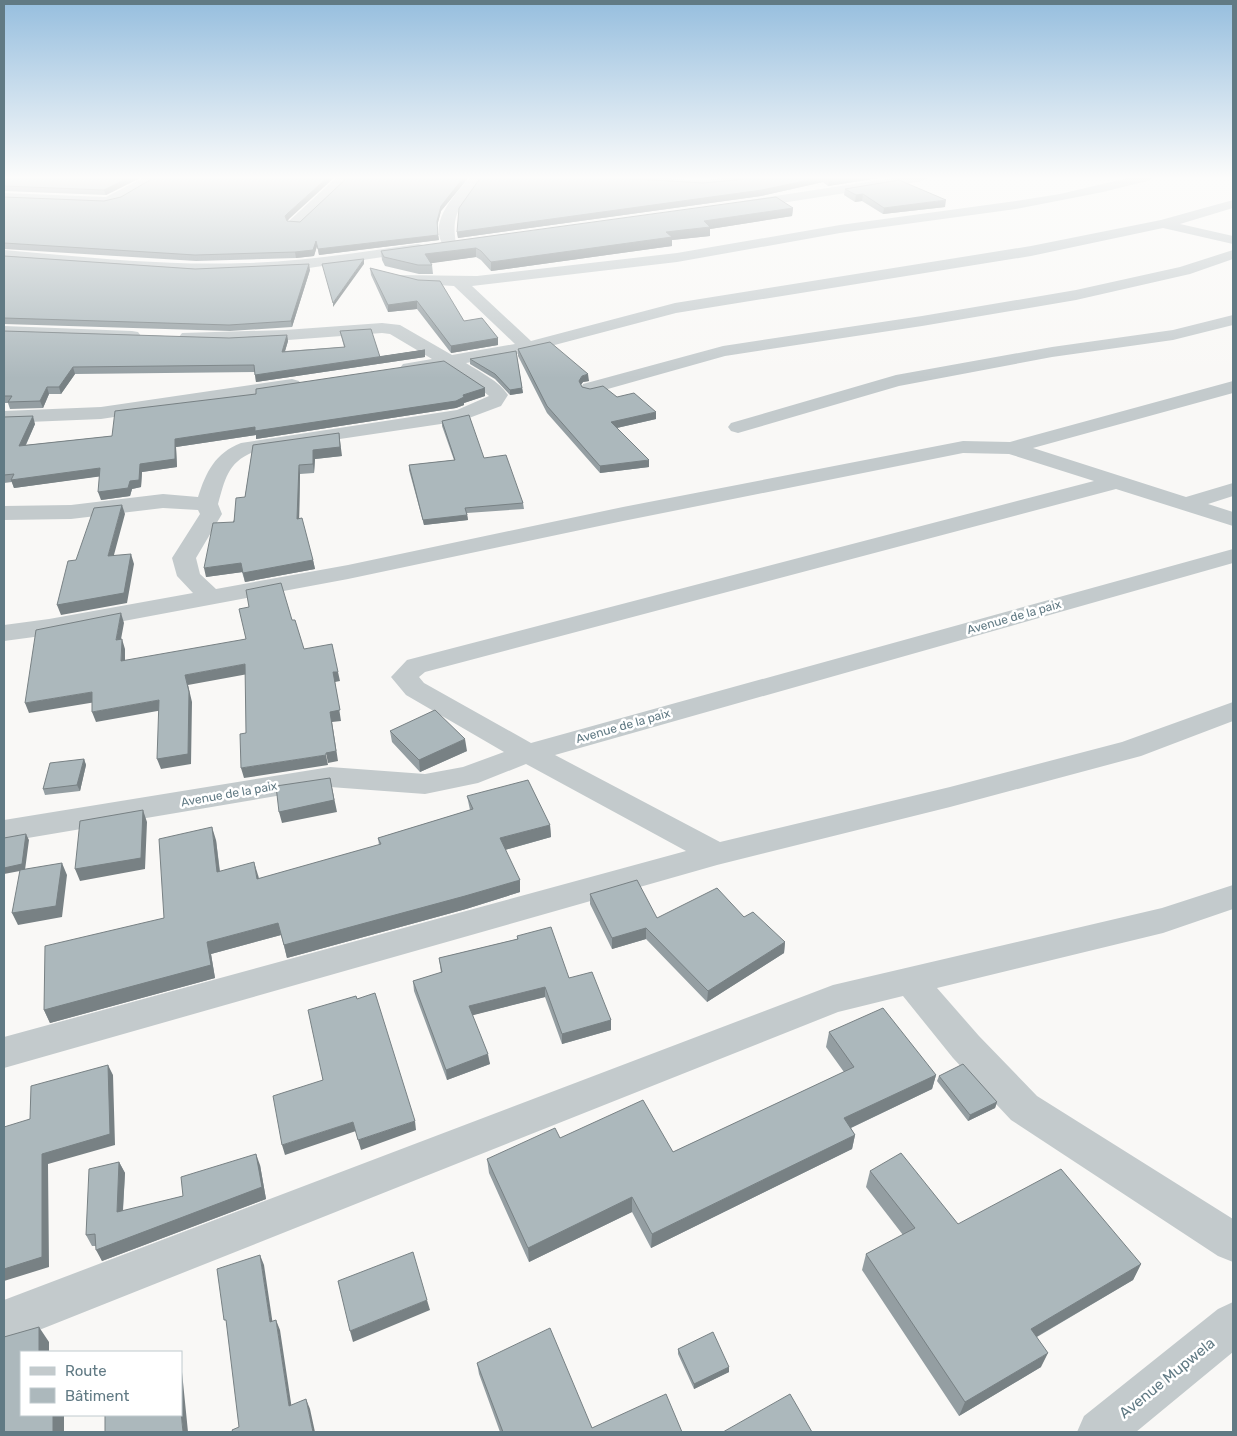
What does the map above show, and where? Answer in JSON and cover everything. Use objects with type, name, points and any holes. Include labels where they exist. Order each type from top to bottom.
[{"type":"street","points":[[4,255],[196,268],[296,265],[444,244]]},
{"type":"street","points":[[370,255],[383,273],[428,282],[460,283],[640,263],[755,244]]},
{"type":"street","points":[[391,371],[528,347],[675,308],[1065,244]]},
{"type":"street","points":[[590,388],[723,351],[922,321],[1076,295],[1184,271],[1233,254]]},
{"type":"street","points":[[460,283],[528,347]]},
{"type":"street","points":[[738,427],[896,381],[1052,352],[1173,336],[1233,320]]},
{"type":"street","points":[[172,337],[230,338],[394,329],[485,383],[499,395],[494,402],[461,415],[248,447],[234,452],[226,458],[215,477],[207,504],[211,514],[184,558],[189,576],[211,597]]},
{"type":"street","points":[[4,331],[153,336]]},
{"type":"street","points":[[4,417],[101,413],[314,382]]},
{"type":"street","points":[[4,633],[49,627],[348,572],[623,514],[963,447],[1011,448],[1233,387]]},
{"type":"street","points":[[1011,448],[1233,519]]},
{"type":"street","points":[[717,854],[528,753],[415,689],[404,676],[416,666],[1117,482]]},
{"type":"street","points":[[1185,504],[1233,489]]},
{"type":"street","points":[[4,513],[71,512],[163,501],[207,504]]},
{"type":"street","name":"Avenue de la paix","points":[[4,831],[330,776],[425,784],[468,776],[528,753],[1233,556]]},
{"type":"street","points":[[4,1053],[717,854],[950,797],[1130,749],[1233,711]]},
{"type":"street","points":[[4,1322],[833,999],[1163,920],[1233,897]]},
{"type":"street","points":[[911,981],[966,1047],[1024,1108],[1233,1242]]},
{"type":"street","name":"Avenue Mupwela","points":[[1100,1432],[1233,1324]]},
{"type":"building","points":[[20,244],[315,244],[313,250],[295,252],[195,255]]},
{"type":"building","points":[[317,244],[361,244],[318,249]]},
{"type":"building","points":[[432,244],[621,244],[491,262],[476,248],[425,254],[432,265],[418,265],[384,257],[381,251]]},
{"type":"building","points":[[4,256],[195,269],[309,264],[291,321],[229,325],[4,318]]},
{"type":"building","points":[[364,259],[333,303],[322,264]]},
{"type":"building","points":[[370,268],[418,280],[440,281],[464,321],[482,318],[498,338],[451,346],[417,301],[388,305]]},
{"type":"building","points":[[371,329],[380,357],[255,375],[254,365],[73,367],[59,387],[47,387],[40,401],[8,402],[12,396],[4,396],[4,331],[229,338],[287,335],[282,352],[345,347],[340,331]]},
{"type":"building","points":[[550,342],[588,374],[582,376],[579,381],[582,387],[590,389],[603,386],[617,397],[634,393],[656,412],[611,422],[649,460],[600,466],[547,406],[518,349]]},
{"type":"building","points":[[516,351],[522,388],[510,390],[495,374],[470,359]]},
{"type":"building","points":[[444,361],[485,388],[463,395],[464,397],[456,401],[255,431],[255,427],[175,439],[175,459],[140,464],[139,480],[130,481],[128,488],[98,492],[100,468],[11,480],[14,474],[4,475],[4,417],[33,416],[19,446],[112,436],[115,411],[256,394],[256,389]]},
{"type":"building","points":[[469,415],[484,458],[506,455],[523,503],[465,508],[467,515],[423,520],[409,465],[455,460],[442,421]]},
{"type":"building","points":[[339,433],[340,447],[313,450],[313,464],[299,465],[297,519],[302,518],[313,560],[243,573],[241,563],[204,568],[213,523],[234,522],[236,498],[245,497],[253,445]]},
{"type":"building","points":[[122,505],[108,556],[131,554],[124,593],[57,605],[68,561],[76,560],[94,508]]},
{"type":"building","points":[[281,583],[292,620],[295,620],[304,649],[332,644],[338,672],[333,672],[340,710],[330,712],[336,751],[326,753],[326,755],[241,768],[240,734],[246,733],[245,664],[185,675],[189,692],[188,754],[157,759],[159,700],[92,712],[92,692],[25,703],[36,630],[121,613],[116,640],[122,639],[121,661],[246,639],[239,609],[249,607],[246,590]]},
{"type":"building","points":[[435,710],[465,739],[419,760],[390,731]]},
{"type":"building","points":[[84,759],[77,785],[43,789],[50,763]]},
{"type":"building","points":[[330,778],[334,800],[279,812],[276,786]]},
{"type":"building","points":[[528,780],[550,825],[500,838],[520,880],[284,945],[278,923],[207,942],[211,965],[44,1010],[45,946],[164,918],[159,839],[212,827],[217,872],[254,862],[257,879],[381,844],[378,838],[473,809],[467,796]]},
{"type":"building","points":[[143,810],[141,858],[75,869],[80,821]]},
{"type":"building","points":[[26,834],[22,864],[4,868],[4,838]]},
{"type":"building","points":[[62,863],[56,906],[12,913],[20,870]]},
{"type":"building","points":[[637,880],[657,918],[717,888],[744,917],[753,912],[785,942],[708,991],[646,928],[612,938],[590,894]]},
{"type":"building","points":[[551,927],[569,978],[592,972],[611,1020],[562,1034],[545,987],[469,1006],[488,1054],[446,1070],[413,981],[442,972],[439,958],[518,939],[517,936]]},
{"type":"building","points":[[375,993],[415,1121],[358,1140],[353,1122],[282,1145],[273,1096],[323,1080],[308,1010],[356,996],[357,999]]},
{"type":"building","points":[[883,1008],[936,1075],[844,1118],[855,1135],[652,1234],[632,1197],[528,1248],[487,1159],[555,1128],[560,1138],[643,1100],[673,1152],[854,1067],[829,1032]]},
{"type":"building","points":[[963,1064],[997,1102],[970,1115],[939,1076]]},
{"type":"building","points":[[108,1065],[110,1134],[42,1154],[42,1257],[4,1269],[4,1127],[30,1119],[31,1086]]},
{"type":"building","points":[[901,1153],[958,1224],[1061,1169],[1141,1264],[1031,1329],[1048,1353],[965,1402],[866,1254],[915,1228],[870,1171]]},
{"type":"building","points":[[256,1154],[262,1187],[96,1250],[95,1234],[86,1235],[89,1169],[119,1162],[117,1212],[183,1196],[181,1177]]},
{"type":"building","points":[[413,1252],[427,1300],[350,1331],[338,1281]]},
{"type":"building","points":[[260,1255],[270,1322],[276,1320],[289,1406],[306,1399],[313,1432],[233,1432],[232,1430],[239,1427],[226,1320],[224,1320],[217,1269]]},
{"type":"building","points":[[39,1327],[39,1351],[20,1351],[20,1416],[53,1416],[53,1432],[4,1432],[4,1337]]},
{"type":"building","points":[[550,1328],[592,1428],[666,1394],[682,1432],[503,1432],[477,1363]]},
{"type":"building","points":[[713,1332],[729,1367],[694,1384],[678,1349]]},
{"type":"building","points":[[790,1394],[812,1432],[723,1432]]},
{"type":"building","points":[[105,1416],[181,1416],[183,1432],[105,1432]]}]
